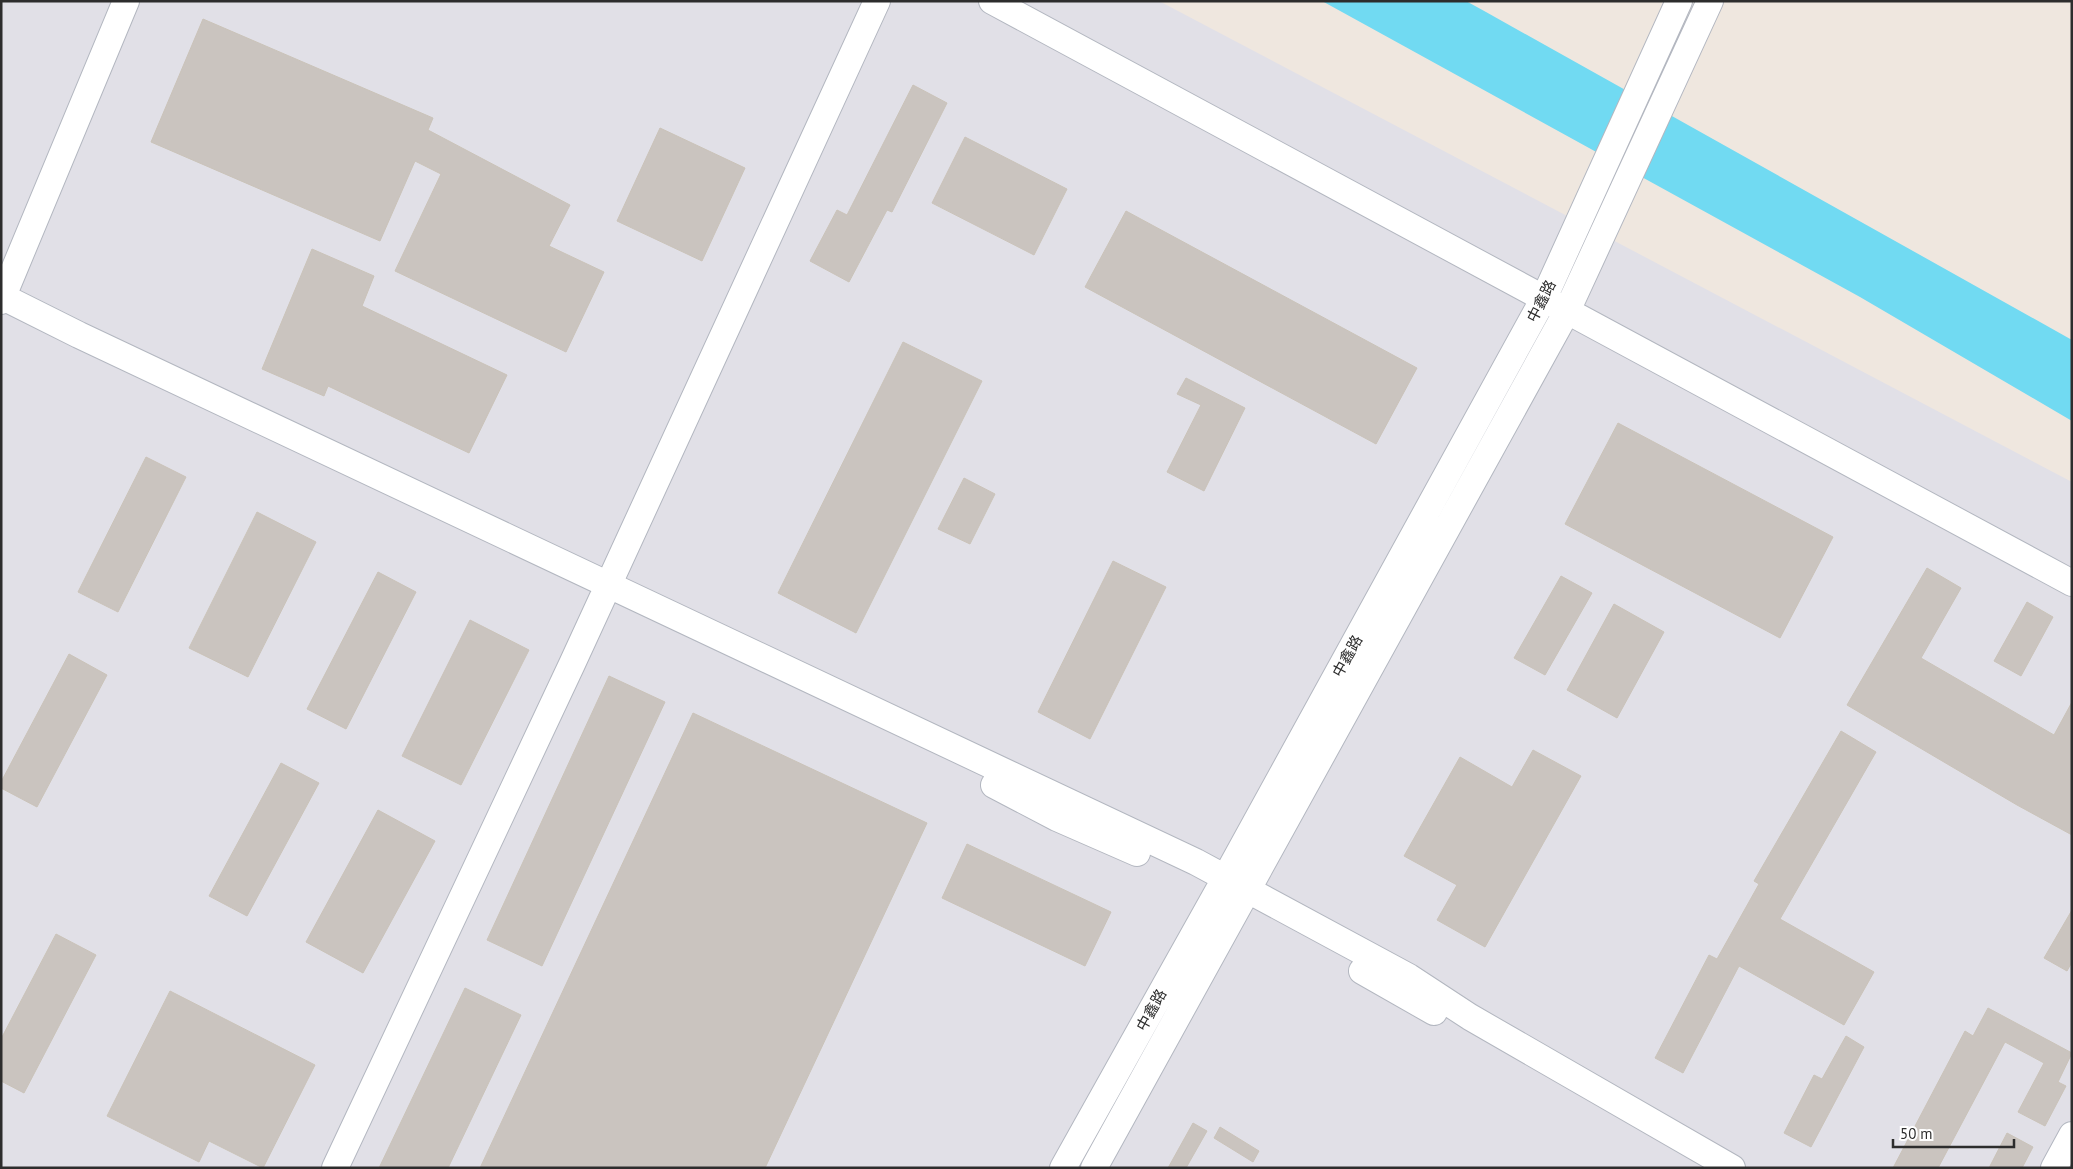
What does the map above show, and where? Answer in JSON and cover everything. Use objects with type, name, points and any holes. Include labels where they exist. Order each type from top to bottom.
[{"type":"street","points":[[1,257],[108,1]]},
{"type":"street","points":[[126,1],[2,302],[605,593],[1057,818],[1190,876],[1221,884],[1409,977],[1470,1016],[1732,1168]]},
{"type":"street","points":[[335,1168],[605,593],[877,1]]},
{"type":"street","points":[[992,1],[2072,583]]},
{"type":"street","name":"中鑫路","points":[[1063,1168],[1544,298],[1679,1]]},
{"type":"street","name":"中鑫路","points":[[1094,1168],[1567,311],[1710,1]]},
{"type":"street","points":[[1244,896],[1314,943],[1701,1168]]},
{"type":"street","points":[[2054,1168],[2072,1134]]},
{"type":"shaded area","points":[[1,1],[1159,1],[2072,482],[2072,1168],[1,1168]]},
{"type":"water","points":[[1322,1],[1466,1],[2072,340],[2072,421],[1860,297]]},
{"type":"building","points":[[203,19],[433,118],[428,130],[570,205],[549,246],[604,272],[566,352],[395,271],[441,174],[415,161],[380,241],[151,142]]},
{"type":"building","points":[[913,85],[947,103],[892,212],[887,210],[849,282],[810,261],[837,210],[847,215]]},
{"type":"building","points":[[660,128],[745,168],[702,261],[617,221]]},
{"type":"building","points":[[965,137],[1067,189],[1034,255],[932,203]]},
{"type":"building","points":[[1126,211],[1417,368],[1376,444],[1085,287]]},
{"type":"building","points":[[312,249],[374,276],[362,306],[507,375],[469,453],[328,386],[324,396],[262,369]]},
{"type":"building","points":[[903,342],[982,381],[856,633],[778,593]]},
{"type":"building","points":[[1186,378],[1245,408],[1204,491],[1167,472],[1201,405],[1177,394]]},
{"type":"building","points":[[1618,423],[1833,537],[1780,638],[1565,524]]},
{"type":"building","points":[[146,457],[186,477],[118,612],[78,592]]},
{"type":"building","points":[[964,478],[995,494],[970,544],[938,529]]},
{"type":"building","points":[[257,512],[316,542],[248,677],[189,648]]},
{"type":"building","points":[[1113,561],[1166,587],[1090,739],[1038,712]]},
{"type":"building","points":[[1927,568],[1961,588],[1921,658],[2054,735],[2072,702],[2072,835],[2017,805],[1847,705]]},
{"type":"building","points":[[378,572],[416,592],[346,729],[307,709]]},
{"type":"building","points":[[1561,576],[1592,593],[1545,675],[1514,658]]},
{"type":"building","points":[[2027,602],[2053,617],[2021,676],[1994,661]]},
{"type":"building","points":[[1614,604],[1664,632],[1617,718],[1567,690]]},
{"type":"building","points":[[470,620],[529,650],[461,785],[402,756]]},
{"type":"building","points":[[69,654],[107,675],[37,807],[1,788],[1,782]]},
{"type":"building","points":[[609,676],[665,702],[542,966],[487,940]]},
{"type":"building","points":[[693,713],[927,823],[765,1168],[480,1168]]},
{"type":"building","points":[[1841,731],[1876,752],[1780,919],[1874,972],[1844,1025],[1739,966],[1683,1073],[1655,1058],[1709,955],[1717,959],[1759,884],[1754,881]]},
{"type":"building","points":[[1533,750],[1581,776],[1485,947],[1437,920],[1457,885],[1404,856],[1460,757],[1512,787]]},
{"type":"building","points":[[281,763],[319,783],[247,916],[209,896]]},
{"type":"building","points":[[378,810],[435,841],[363,973],[306,942]]},
{"type":"building","points":[[967,844],[1111,912],[1085,966],[942,898]]},
{"type":"building","points":[[2072,910],[2072,962],[2067,971],[2044,958]]},
{"type":"building","points":[[56,934],[96,955],[24,1093],[1,1081],[1,1039]]},
{"type":"building","points":[[465,988],[521,1015],[448,1168],[379,1168]]},
{"type":"building","points":[[170,991],[315,1065],[263,1168],[209,1141],[199,1162],[107,1116]]},
{"type":"building","points":[[1988,1008],[2072,1053],[2058,1082],[2066,1086],[2045,1126],[2018,1112],[2044,1063],[2005,1042],[1938,1168],[1893,1168],[1965,1031],[1973,1036]]},
{"type":"building","points":[[1846,1036],[1864,1047],[1811,1147],[1784,1133],[1814,1075],[1822,1079]]},
{"type":"building","points":[[1193,1123],[1207,1131],[1186,1168],[1168,1168]]},
{"type":"building","points":[[1220,1127],[1259,1151],[1253,1162],[1214,1138]]},
{"type":"building","points":[[2007,1133],[2033,1147],[2022,1168],[1989,1168]]}]
